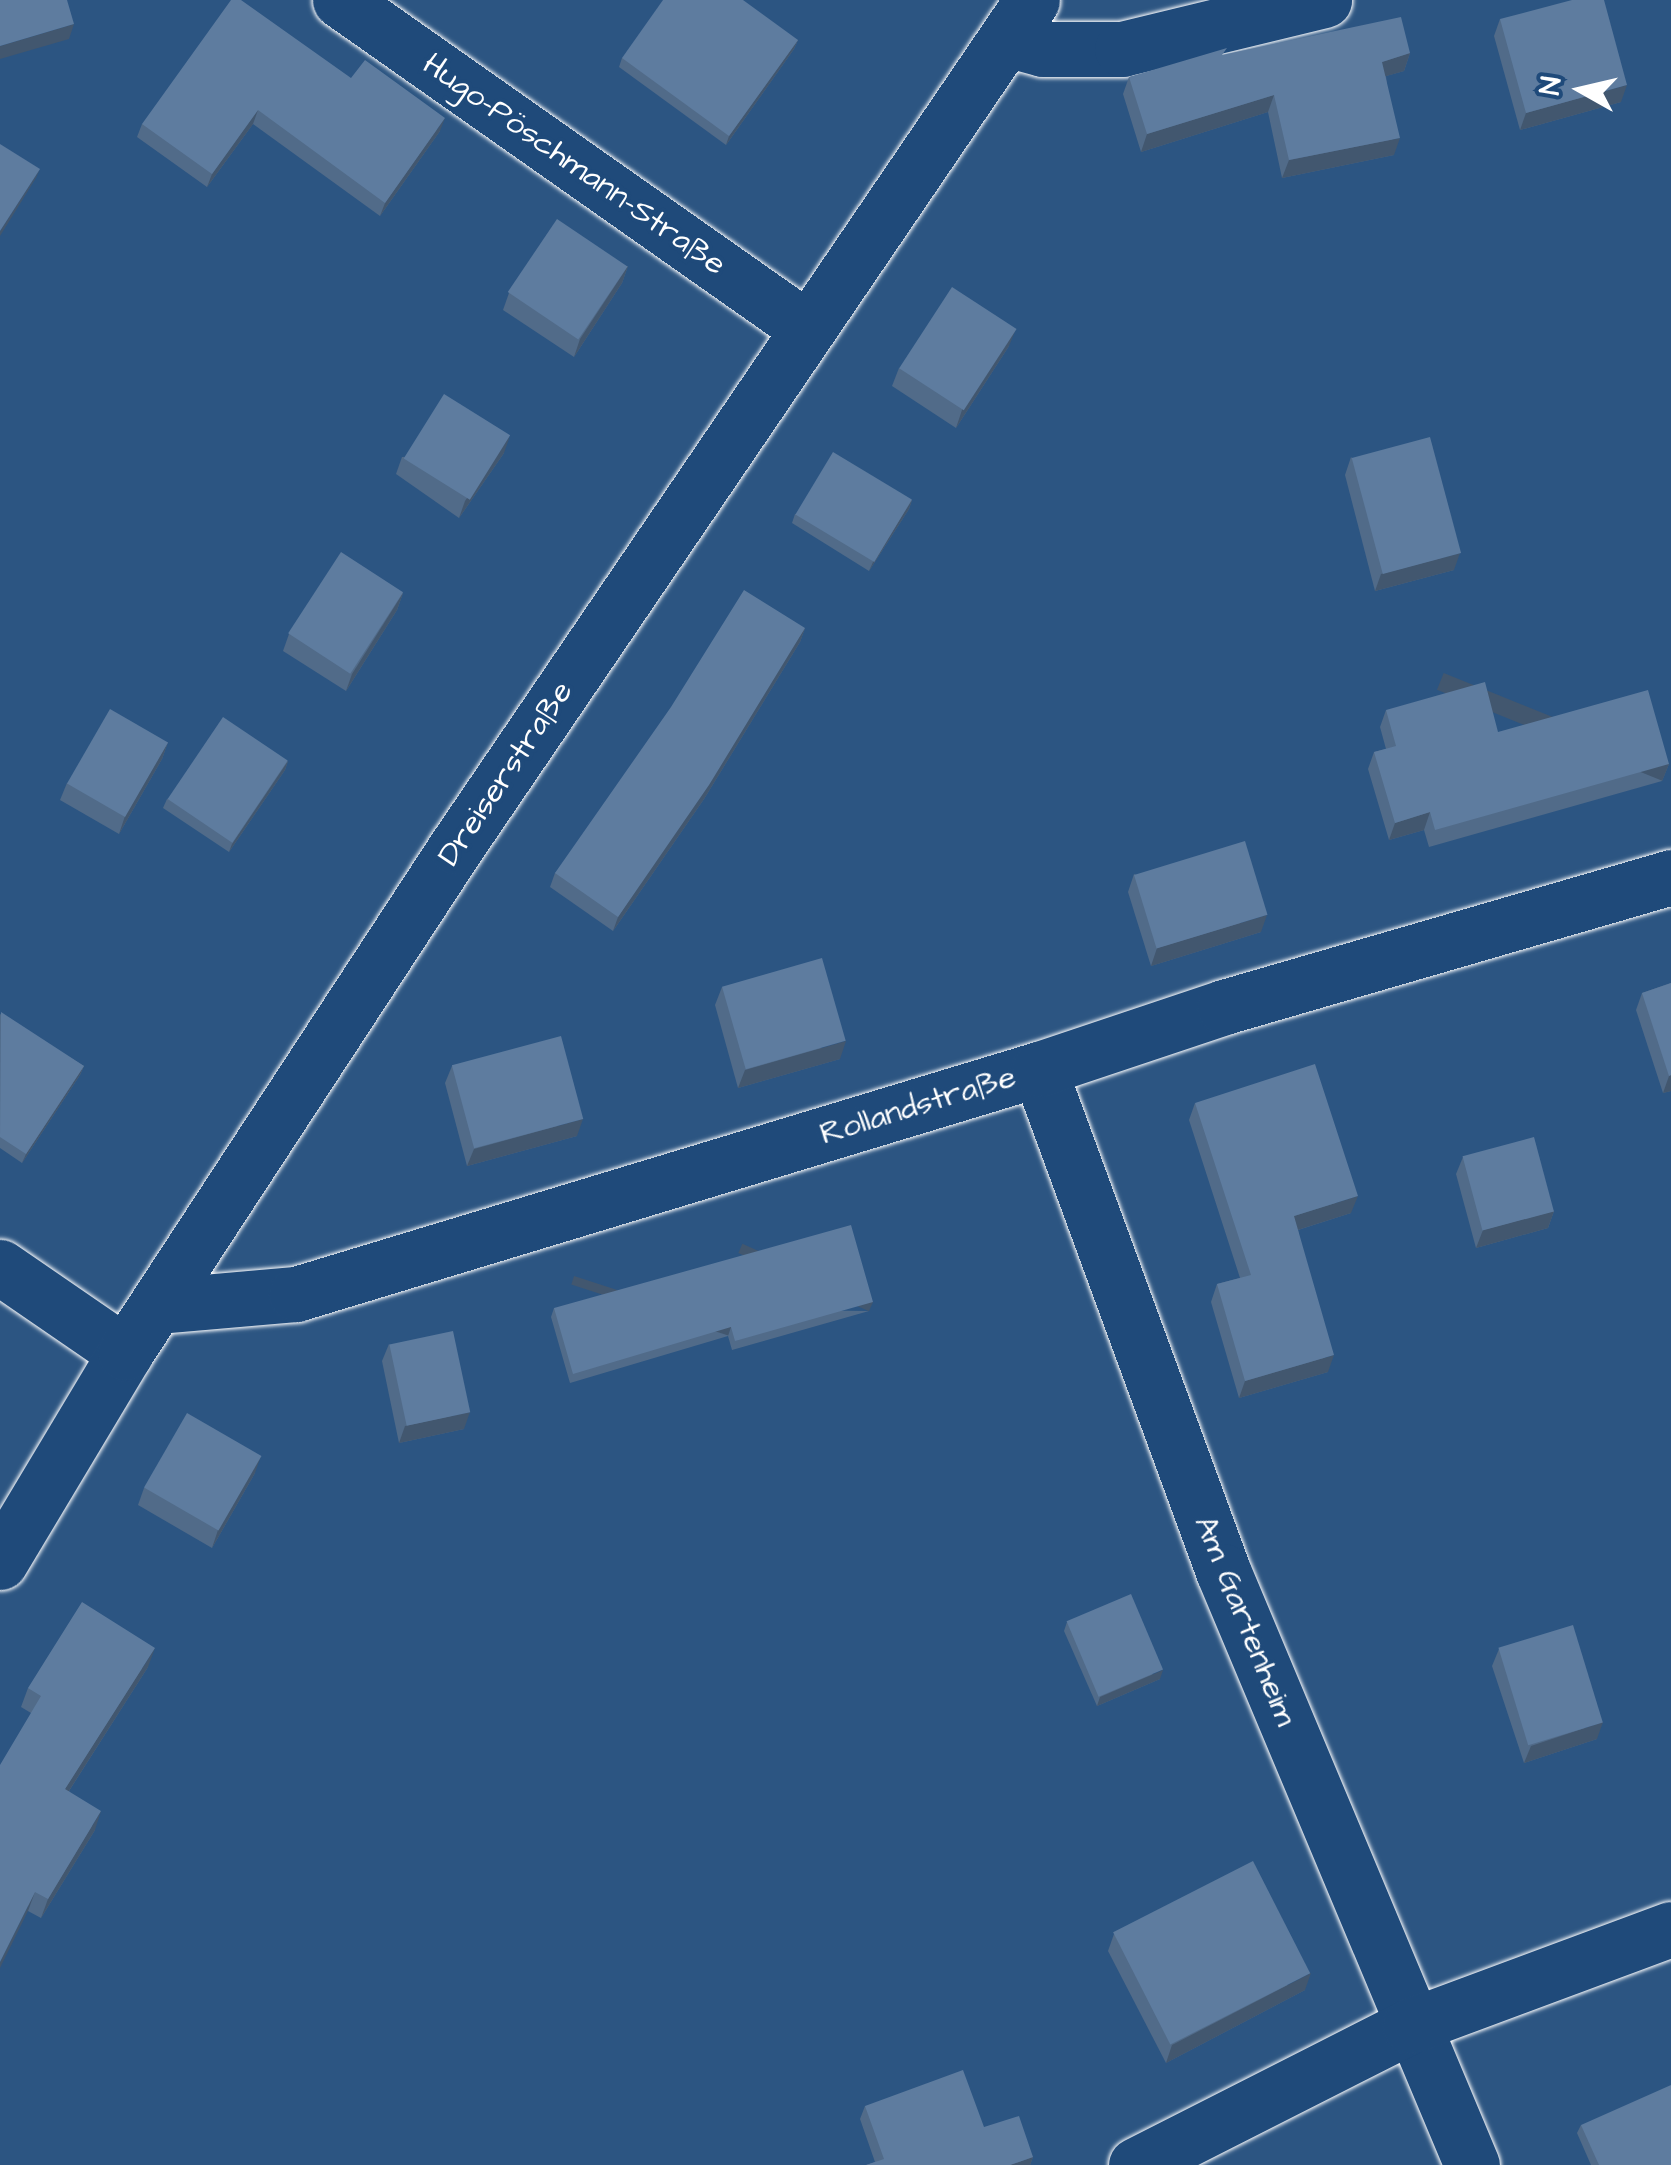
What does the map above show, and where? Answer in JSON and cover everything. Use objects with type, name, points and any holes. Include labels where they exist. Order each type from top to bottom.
[{"type":"street","name":"Hugo-Pöschmann-Straße","points":[[340,0],[808,329]]},
{"type":"street","points":[[1019,19],[1042,49],[1122,49],[1324,0]]},
{"type":"street","name":"Dreiserstraße","points":[[0,1562],[125,1354],[456,847],[1019,19]]},
{"type":"street","name":"Rollandstraße","points":[[158,1306],[296,1294],[1039,1069],[1224,1007],[1671,877]]},
{"type":"street","name":"Am Gartenheim","points":[[1039,1069],[1223,1571],[1410,2026],[1472,2165]]},
{"type":"street","points":[[0,1267],[125,1354]]},
{"type":"street","points":[[1136,2165],[1410,2026],[1671,1930]]},
{"type":"building","points":[[0,0],[67,0],[74,24],[0,46]]},
{"type":"building","points":[[231,0],[241,0],[351,78],[365,60],[445,118],[385,203],[258,110],[212,174],[142,124]]},
{"type":"building","points":[[663,0],[743,0],[798,40],[729,136],[622,58]]},
{"type":"building","points":[[1572,0],[1604,0],[1627,85],[1526,113],[1500,19]]},
{"type":"building","points":[[1401,17],[1410,53],[1382,62],[1400,138],[1289,160],[1274,95],[1147,134],[1129,77],[1227,48],[1222,55]]},
{"type":"building","points":[[0,144],[40,169],[0,231]]},
{"type":"building","points":[[557,219],[627,267],[578,339],[508,292]]},
{"type":"building","points":[[952,287],[1017,329],[964,410],[899,368]]},
{"type":"building","points":[[444,394],[510,435],[470,500],[404,458]]},
{"type":"building","points":[[1430,437],[1461,553],[1383,574],[1352,458]]},
{"type":"building","points":[[833,452],[912,499],[874,562],[795,515]]},
{"type":"building","points":[[341,552],[403,592],[350,674],[288,633]]},
{"type":"building","points":[[744,590],[805,628],[709,785],[618,917],[555,873],[671,707]]},
{"type":"building","points":[[1485,682],[1498,732],[1648,690],[1669,764],[1435,830],[1430,812],[1395,823],[1374,752],[1396,746],[1386,710]]},
{"type":"building","points":[[110,709],[168,742],[125,817],[67,783]]},
{"type":"building","points":[[223,717],[288,761],[232,843],[168,799]]},
{"type":"building","points":[[1245,841],[1268,915],[1157,949],[1134,875]]},
{"type":"building","points":[[822,958],[846,1041],[746,1069],[722,987]]},
{"type":"building","points":[[1671,983],[1671,1075],[1669,1076],[1642,993]]},
{"type":"building","points":[[1,1012],[84,1066],[26,1154],[0,1137]]},
{"type":"building","points":[[561,1036],[583,1119],[474,1148],[452,1065]]},
{"type":"building","points":[[1315,1064],[1358,1196],[1294,1216],[1334,1355],[1245,1381],[1217,1284],[1251,1275],[1195,1103]]},
{"type":"building","points":[[1534,1137],[1554,1211],[1482,1231],[1463,1156]]},
{"type":"building","points":[[851,1225],[873,1302],[735,1341],[731,1327],[573,1374],[554,1308]]},
{"type":"building","points":[[453,1331],[470,1412],[407,1426],[389,1345]]},
{"type":"building","points":[[187,1413],[261,1456],[218,1530],[144,1487]]},
{"type":"building","points":[[1131,1594],[1163,1669],[1099,1697],[1067,1621]]},
{"type":"building","points":[[82,1602],[155,1648],[65,1789],[101,1811],[48,1899],[35,1892],[0,1962],[0,1765],[41,1696],[28,1688]]},
{"type":"building","points":[[1573,1625],[1603,1723],[1528,1745],[1498,1648]]},
{"type":"building","points":[[1253,1861],[1310,1973],[1170,2045],[1113,1932]]},
{"type":"building","points":[[963,2070],[984,2127],[1019,2116],[1033,2157],[1010,2165],[866,2165],[884,2159],[865,2106]]},
{"type":"building","points":[[1671,2085],[1671,2165],[1599,2165],[1581,2125]]}]
